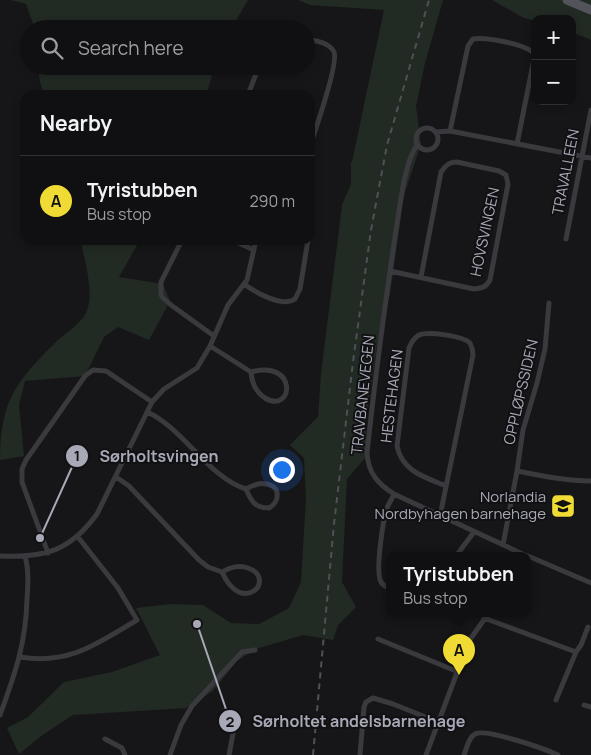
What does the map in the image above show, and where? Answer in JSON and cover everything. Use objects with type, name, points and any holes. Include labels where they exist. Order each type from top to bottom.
[{"type":"main road","points":[[567,0],[591,10]]},
{"type":"street","points":[[450,131],[468,46],[474,39],[484,38],[526,47],[534,54],[517,144]]},
{"type":"street","points":[[315,42],[325,44],[335,55],[333,72],[315,130]]},
{"type":"street","points":[[250,90],[256,75]]},
{"type":"street","name":"TRAVALLEEN","points":[[566,239],[591,110]]},
{"type":"street","points":[[436,132],[438,137],[435,147],[425,150],[417,145],[416,136],[420,130],[429,128],[436,132],[450,131],[591,158]]},
{"type":"street","name":"TRAVBANEVEGEN","points":[[417,145],[410,157],[406,175],[390,271],[367,453],[370,470],[382,487],[394,494],[518,552]]},
{"type":"street","name":"HOVSVINGEN","points":[[390,271],[474,289],[487,286],[490,280],[508,184],[506,175],[499,171],[457,162],[447,164],[441,172],[421,277]]},
{"type":"street","points":[[180,245],[161,282],[162,298],[214,336]]},
{"type":"street","points":[[243,245],[254,250]]},
{"type":"street","points":[[0,556],[25,556],[48,553],[78,537],[98,514],[152,402],[164,389],[197,368],[210,346],[228,305],[244,284],[250,272],[255,245]]},
{"type":"street","points":[[244,284],[254,291],[277,300],[285,302],[295,299],[300,288],[307,245]]},
{"type":"street","name":"OPPLØPSSIDEN","points":[[503,545],[524,423],[537,383],[545,349],[549,303]]},
{"type":"street","name":"HESTEHAGEN","points":[[440,516],[473,355],[470,343],[461,338],[425,333],[416,337],[409,348],[397,446],[402,460],[409,468],[446,486]]},
{"type":"street","points":[[210,346],[251,372],[267,369],[275,371],[286,381],[286,395],[282,400],[276,401],[268,400],[260,395],[254,388],[251,372]]},
{"type":"street","points":[[48,553],[22,482],[22,472],[26,460],[88,373],[98,369],[106,371],[152,402]]},
{"type":"street","points":[[147,412],[155,415],[229,481],[246,489],[261,484],[268,484],[274,487],[278,500],[269,508],[263,508],[251,502],[246,489]]},
{"type":"street","points":[[517,471],[558,479],[591,481]]},
{"type":"street","points":[[116,477],[129,486],[199,560],[208,567],[222,572],[239,566],[248,568],[257,572],[260,580],[259,588],[247,594],[239,592],[231,588],[222,572]]},
{"type":"street","points":[[386,586],[382,584],[379,575],[382,530],[387,508],[394,494]]},
{"type":"street","points":[[459,552],[474,532]]},
{"type":"street","points":[[20,657],[48,660],[68,657],[85,650],[137,620],[118,588],[78,537]]},
{"type":"street","points":[[0,715],[20,657],[27,614],[28,583],[25,556]]},
{"type":"street","name":"TRAVBANEVEGEN","points":[[531,558],[591,583]]},
{"type":"street","points":[[426,755],[456,671],[469,641],[485,617]]},
{"type":"street","points":[[488,617],[576,652]]},
{"type":"street","points":[[556,700],[588,627]]},
{"type":"street","points":[[378,639],[456,671]]},
{"type":"street","points":[[170,755],[181,725],[192,706],[221,677],[242,652],[255,650]]},
{"type":"street","points":[[360,755],[364,707],[366,702],[373,698],[438,722]]},
{"type":"street","points":[[584,705],[591,707]]},
{"type":"street","points":[[229,755],[235,723]]},
{"type":"street","points":[[464,755],[470,740],[476,733],[481,733],[499,735],[558,755]]},
{"type":"street","points":[[105,739],[122,748],[126,755]]},
{"type":"shaded area","points":[[11,0],[248,0],[236,20],[32,20],[26,4]]},
{"type":"shaded area","points":[[298,0],[443,0],[425,63],[416,106],[421,144],[404,195],[390,294],[377,345],[366,421],[366,457],[347,479],[342,582],[356,607],[338,625],[333,640],[303,635],[256,649],[237,661],[213,691],[186,708],[73,715],[41,736],[19,754],[7,728],[28,717],[64,682],[112,672],[160,655],[136,608],[171,604],[203,605],[231,623],[259,624],[289,608],[301,582],[306,499],[304,458],[290,445],[318,417],[321,374],[342,205],[351,184],[351,162],[384,10],[310,5]]},
{"type":"shaded area","points":[[492,0],[591,0],[591,40],[576,34],[576,15],[531,15],[531,20],[522,17]]},
{"type":"shaded area","points":[[39,75],[212,75],[208,90],[42,90]]},
{"type":"shaded area","points":[[82,245],[137,245],[119,277],[163,284],[170,301],[149,340],[118,327],[104,337],[85,376],[25,381],[19,405],[24,456],[0,460],[3,422],[13,393],[43,355],[85,315],[89,298]]},
{"type":"railway","points":[[313,755],[334,524],[371,230],[387,145],[429,0]]},
{"type":"place","name":"Norlandia Nordbyhagen barnehage","points":[[563,506]]},
{"type":"place","name":"Sørholtsvingen","points":[[40,538]]},
{"type":"place","name":"Sørholtet andelsbarnehage","points":[[197,624]]},
{"type":"place","name":"Tyristubben","points":[[459,675]]}]
